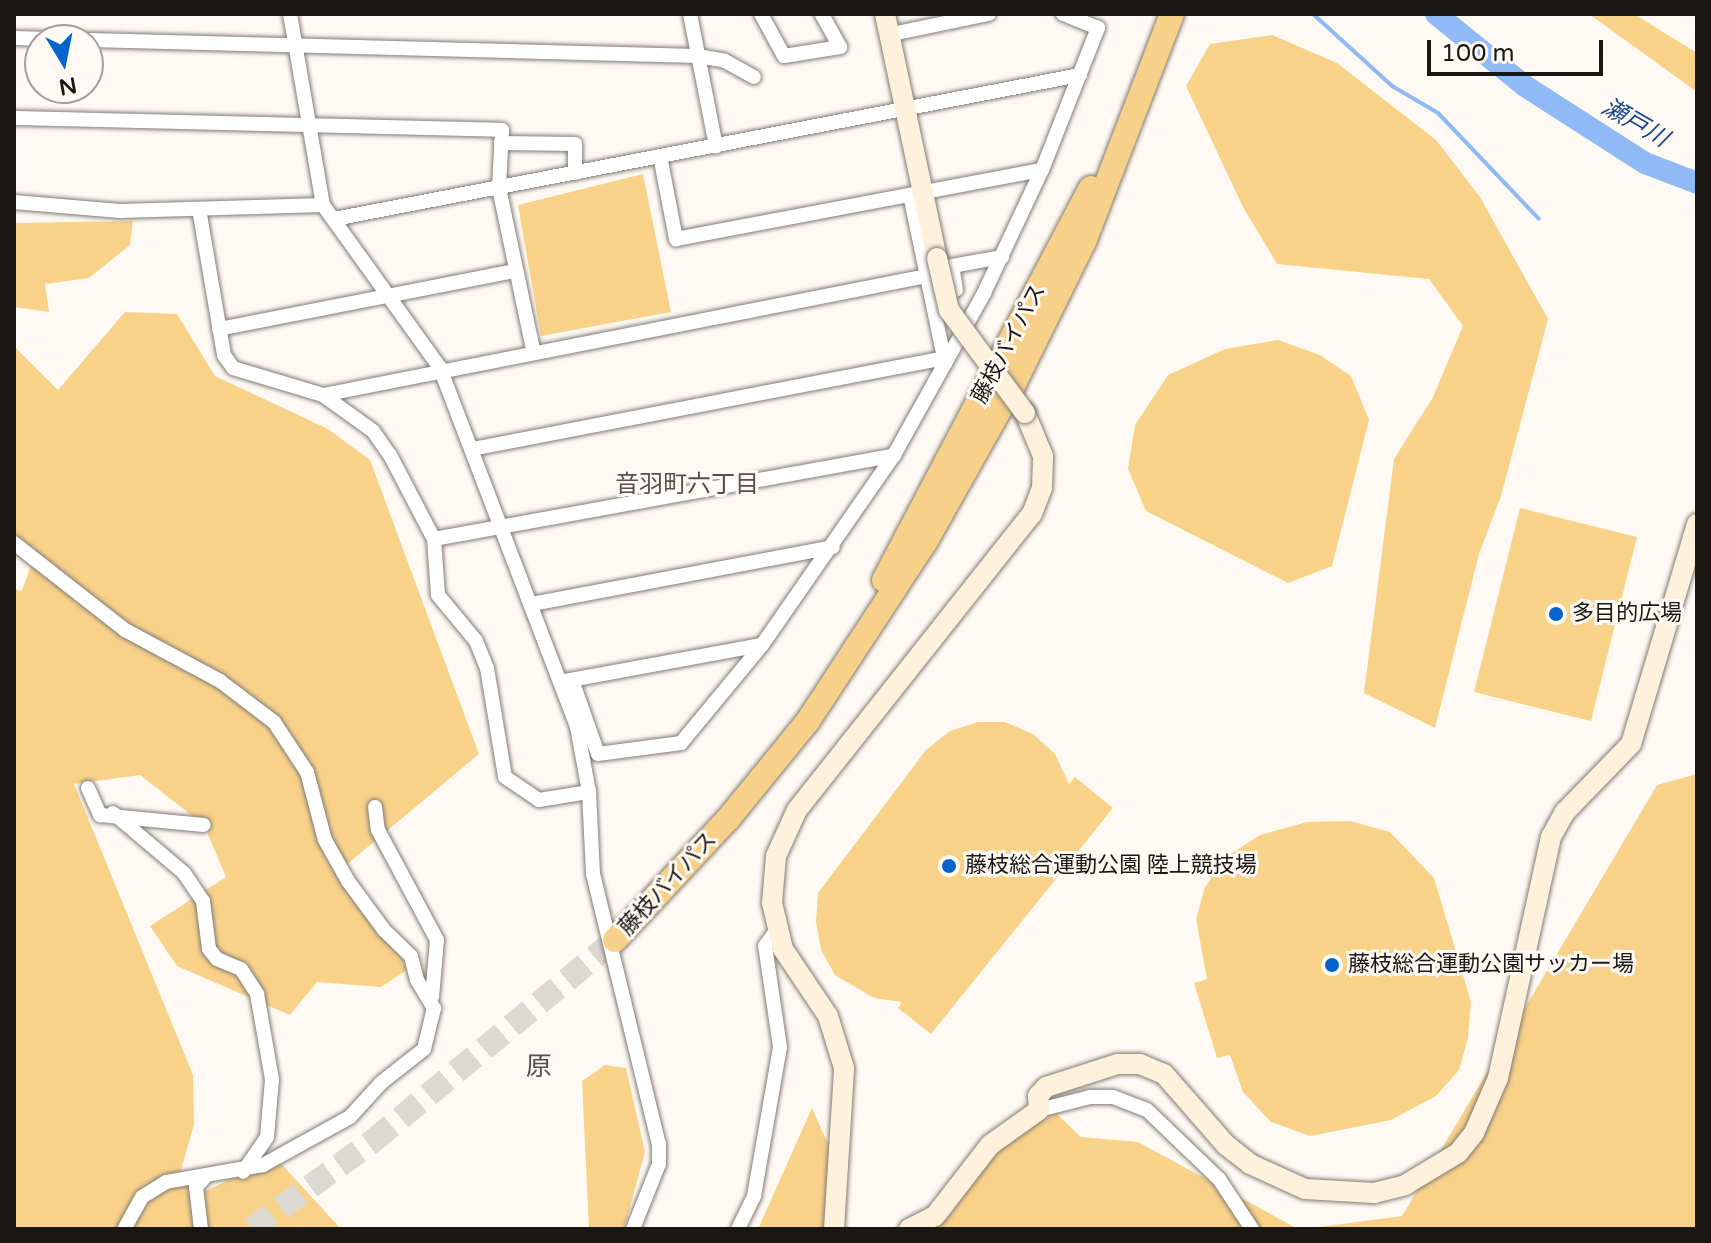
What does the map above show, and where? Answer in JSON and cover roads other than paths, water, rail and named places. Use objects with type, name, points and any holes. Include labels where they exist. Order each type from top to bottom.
[{"type":"highway","name":"藤枝バイパス","points":[[1171,14],[1084,242],[1013,386],[933,530],[808,721],[728,819],[615,940],[755,776],[857,630],[1086,199],[1171,14]]},
{"type":"street","points":[[290,14],[323,205],[440,368],[532,604],[598,754],[681,743],[762,645],[894,455],[1002,257],[1042,170],[1080,75],[1098,28],[1063,14]]},
{"type":"street","points":[[690,14],[716,146]]},
{"type":"street","points":[[761,14],[784,56],[840,47],[822,14]]},
{"type":"street","points":[[885,14],[907,109],[917,194],[932,267],[945,361]]},
{"type":"street","points":[[892,34],[989,14]]},
{"type":"street","points":[[14,38],[698,56],[725,61],[754,77]]},
{"type":"street","points":[[334,219],[1080,75]]},
{"type":"street","points":[[14,118],[502,130],[499,188],[533,350]]},
{"type":"street","points":[[501,143],[575,144],[575,173]]},
{"type":"street","points":[[660,156],[676,239],[1042,170]]},
{"type":"street","points":[[14,202],[120,211],[323,205]]},
{"type":"street","points":[[199,209],[224,355],[233,368],[323,395],[373,431],[434,539],[438,595],[476,641],[487,668],[505,777],[539,800],[589,792]]},
{"type":"street","points":[[956,290],[952,266],[1002,257]]},
{"type":"street","points":[[323,395],[932,267]]},
{"type":"street","points":[[840,1228],[844,1089],[841,1048],[828,1016],[783,949],[772,873],[797,810],[1000,560],[1039,501],[1043,456],[1025,413],[949,310],[932,267]]},
{"type":"street","points":[[219,329],[516,271]]},
{"type":"street","points":[[472,449],[945,361]]},
{"type":"street","points":[[434,539],[894,455]]},
{"type":"street","points":[[1039,1110],[1038,1096],[1046,1087],[1117,1064],[1140,1064],[1164,1074],[1216,1134],[1250,1164],[1305,1189],[1374,1193],[1405,1185],[1458,1153],[1480,1122],[1498,1078],[1551,837],[1565,812],[1631,744],[1697,525]]},
{"type":"street","points":[[14,543],[125,630],[220,681],[274,722],[307,772],[325,840],[348,881],[384,930],[411,956],[417,980],[432,997]]},
{"type":"street","points":[[532,604],[833,547]]},
{"type":"street","points":[[566,681],[762,645]]},
{"type":"street","points":[[566,681],[589,792],[593,874],[659,1144],[651,1188],[634,1226]]},
{"type":"street","points":[[88,788],[100,815],[113,813],[204,825]]},
{"type":"street","points":[[124,1229],[142,1197],[166,1182],[242,1172],[368,1103],[381,1083],[424,1049],[433,1022],[437,940],[378,830],[375,807]]},
{"type":"street","points":[[113,813],[184,873],[203,901],[209,949],[217,959],[241,969],[257,994],[272,1079],[267,1137],[242,1172]]},
{"type":"street","points":[[738,1229],[754,1196],[780,1047],[765,946],[778,928]]},
{"type":"street","points":[[909,1229],[935,1216],[990,1145],[1039,1110],[1090,1097],[1113,1097],[1147,1110],[1219,1179],[1252,1229]]},
{"type":"street","points":[[201,1229],[196,1187],[205,1177]]},
{"type":"waterway","points":[[1313,14],[1392,86],[1438,113],[1539,219]]},
{"type":"waterway","name":"瀬戸川","points":[[1436,14],[1525,86],[1645,163],[1697,183]]},
{"type":"tunnel","points":[[252,1229],[373,1141],[615,940]]},
{"type":"place","name":"多目的広場","points":[[1556,614]]},
{"type":"place","name":"藤枝総合運動公園 陸上競技場","points":[[949,866]]},
{"type":"place","name":"藤枝総合運動公園サッカー場","points":[[1332,965]]},
{"type":"district","name":"音羽町六丁目","points":[[687,485]]},
{"type":"district","name":"原","points":[[539,1067]]}]
